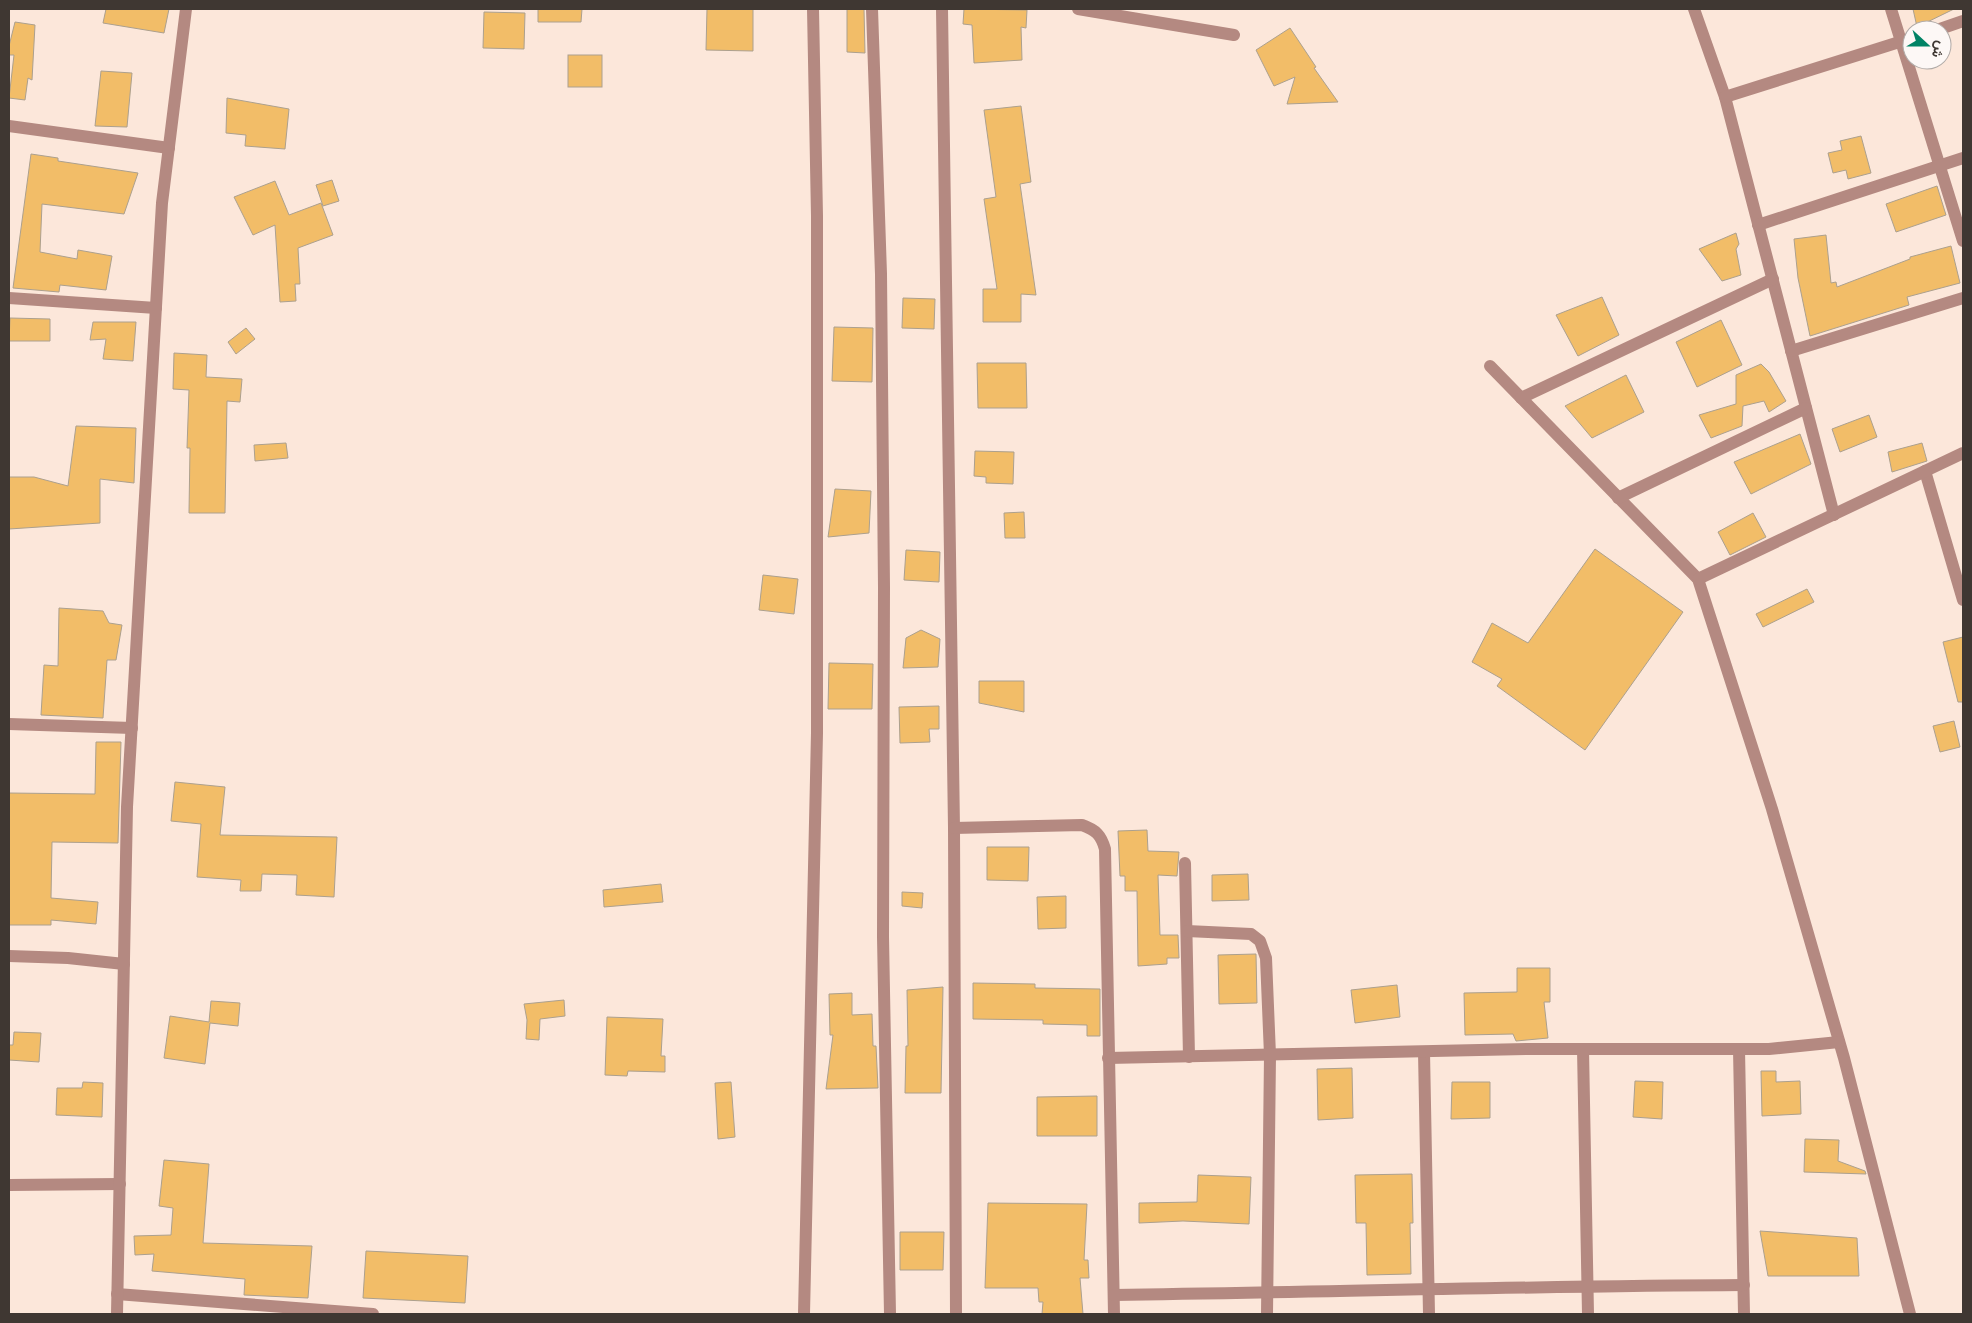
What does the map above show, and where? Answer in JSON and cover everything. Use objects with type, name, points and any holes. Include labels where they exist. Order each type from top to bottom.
[{"type":"street","points":[[117,1314],[127,807],[162,203],[186,9]]},
{"type":"street","points":[[804,1314],[817,733],[817,216],[813,9]]},
{"type":"street","points":[[872,9],[881,274],[884,587],[883,937],[890,1314]]},
{"type":"street","points":[[942,9],[954,828],[956,1314]]},
{"type":"street","points":[[1078,9],[1234,35]]},
{"type":"street","points":[[1694,9],[1725,98],[1834,515]]},
{"type":"street","points":[[1891,9],[1902,30]]},
{"type":"street","points":[[1725,98],[1902,42]]},
{"type":"street","points":[[1915,70],[1963,241]]},
{"type":"street","points":[[9,126],[169,148]]},
{"type":"street","points":[[1758,225],[1963,158]]},
{"type":"street","points":[[1522,398],[1773,279]]},
{"type":"street","points":[[9,298],[156,308]]},
{"type":"street","points":[[1792,351],[1963,298]]},
{"type":"street","points":[[1490,366],[1698,579],[1772,809],[1839,1042],[1910,1314]]},
{"type":"street","points":[[1618,498],[1806,408]]},
{"type":"street","points":[[1698,579],[1963,453]]},
{"type":"street","points":[[1925,471],[1963,600]]},
{"type":"street","points":[[9,724],[132,728]]},
{"type":"street","points":[[954,828],[1082,825],[1094,829],[1101,837],[1106,848],[1108,1058],[1114,1314]]},
{"type":"street","points":[[1186,863],[1189,1057]]},
{"type":"street","points":[[1187,931],[1251,934],[1260,942],[1266,958],[1270,1055],[1267,1314]]},
{"type":"street","points":[[9,956],[68,958],[124,964]]},
{"type":"street","points":[[1108,1058],[1583,1049],[1769,1049],[1839,1042]]},
{"type":"street","points":[[1583,1049],[1588,1314]]},
{"type":"street","points":[[1738,1049],[1744,1314]]},
{"type":"street","points":[[1424,1052],[1429,1314]]},
{"type":"street","points":[[9,1185],[120,1184]]},
{"type":"street","points":[[1114,1295],[1744,1285]]},
{"type":"street","points":[[118,1294],[372,1314]]},
{"type":"building","points":[[106,9],[169,9],[164,33],[103,23]]},
{"type":"building","points":[[538,9],[582,9],[581,22],[538,22]]},
{"type":"building","points":[[707,9],[753,9],[753,51],[706,50]]},
{"type":"building","points":[[847,9],[864,9],[865,53],[847,52]]},
{"type":"building","points":[[964,9],[1027,10],[1026,28],[1021,27],[1022,60],[974,63],[972,25],[963,24]]},
{"type":"building","points":[[1913,9],[1954,9],[1931,20],[1915,20]]},
{"type":"building","points":[[484,12],[525,13],[524,49],[483,48]]},
{"type":"building","points":[[15,22],[35,25],[32,80],[28,78],[25,100],[9,98],[14,55],[9,55],[9,46]]},
{"type":"building","points":[[1290,28],[1316,67],[1314,68],[1338,102],[1287,104],[1295,77],[1274,86],[1256,50]]},
{"type":"building","points":[[568,55],[602,55],[602,87],[568,87]]},
{"type":"building","points":[[101,71],[132,73],[127,127],[95,126]]},
{"type":"building","points":[[227,98],[289,109],[285,149],[245,146],[246,135],[226,133]]},
{"type":"building","points":[[1021,106],[1031,182],[1020,184],[1036,295],[1021,294],[1021,322],[983,322],[983,289],[997,289],[984,199],[996,197],[984,110]]},
{"type":"building","points":[[1861,136],[1871,173],[1848,179],[1846,170],[1833,173],[1828,153],[1842,150],[1840,141]]},
{"type":"building","points":[[31,154],[58,158],[58,161],[138,173],[124,214],[42,204],[40,252],[77,259],[78,250],[112,256],[106,290],[60,285],[59,292],[13,288]]},
{"type":"building","points":[[332,180],[339,201],[323,206],[316,185]]},
{"type":"building","points":[[275,181],[289,215],[321,203],[333,235],[298,248],[300,284],[295,284],[296,301],[280,302],[275,225],[253,235],[234,197]]},
{"type":"building","points":[[1937,186],[1946,215],[1896,232],[1886,204]]},
{"type":"building","points":[[1736,233],[1739,244],[1736,249],[1741,275],[1722,281],[1699,249]]},
{"type":"building","points":[[1826,235],[1831,283],[1836,282],[1837,287],[1910,259],[1910,257],[1951,246],[1960,283],[1907,297],[1909,305],[1810,336],[1798,278],[1794,239]]},
{"type":"building","points":[[1602,297],[1619,335],[1578,356],[1556,315]]},
{"type":"building","points":[[903,298],[935,299],[934,329],[902,328]]},
{"type":"building","points":[[10,318],[50,319],[50,341],[9,341]]},
{"type":"building","points":[[1721,320],[1742,365],[1697,387],[1676,342]]},
{"type":"building","points":[[93,322],[136,322],[133,361],[103,359],[106,339],[90,340]]},
{"type":"building","points":[[834,327],[873,328],[872,382],[832,381]]},
{"type":"building","points":[[246,328],[255,339],[236,354],[228,342]]},
{"type":"building","points":[[174,353],[207,355],[206,377],[242,379],[240,402],[227,401],[225,513],[189,513],[190,448],[187,448],[189,390],[173,389]]},
{"type":"building","points":[[977,363],[1026,363],[1027,408],[978,408]]},
{"type":"building","points":[[1761,364],[1769,372],[1786,401],[1769,412],[1764,401],[1743,406],[1742,426],[1711,438],[1699,415],[1736,404],[1736,375]]},
{"type":"building","points":[[1626,375],[1644,412],[1592,438],[1565,406]]},
{"type":"building","points":[[1869,415],[1877,437],[1840,452],[1832,429]]},
{"type":"building","points":[[76,426],[136,428],[134,483],[100,479],[100,523],[9,529],[9,477],[34,477],[68,486]]},
{"type":"building","points":[[1800,434],[1811,464],[1751,494],[1734,462]]},
{"type":"building","points":[[286,443],[288,458],[255,461],[254,445]]},
{"type":"building","points":[[1922,443],[1927,461],[1892,472],[1888,452]]},
{"type":"building","points":[[975,451],[1014,452],[1013,484],[986,483],[986,477],[974,476]]},
{"type":"building","points":[[835,489],[871,491],[869,533],[828,537]]},
{"type":"building","points":[[1024,512],[1025,538],[1005,538],[1004,513]]},
{"type":"building","points":[[1753,513],[1766,537],[1730,555],[1718,532]]},
{"type":"building","points":[[1595,549],[1683,612],[1585,750],[1497,686],[1502,679],[1472,662],[1492,623],[1528,643]]},
{"type":"building","points":[[906,550],[940,552],[939,582],[904,580]]},
{"type":"building","points":[[763,575],[798,579],[794,614],[759,610]]},
{"type":"building","points":[[1807,589],[1814,602],[1763,627],[1756,614]]},
{"type":"building","points":[[59,608],[103,611],[109,623],[122,625],[116,660],[107,660],[103,718],[41,715],[44,665],[58,666]]},
{"type":"building","points":[[921,630],[940,639],[938,667],[903,668],[906,638]]},
{"type":"building","points":[[1963,637],[1963,702],[1958,702],[1943,642]]},
{"type":"building","points":[[829,663],[873,664],[872,709],[828,709]]},
{"type":"building","points":[[979,681],[1024,681],[1024,712],[979,703]]},
{"type":"building","points":[[939,706],[939,729],[929,729],[930,742],[900,743],[899,707]]},
{"type":"building","points":[[1954,721],[1960,747],[1940,752],[1933,726]]},
{"type":"building","points":[[96,742],[121,742],[118,843],[52,842],[51,898],[98,902],[96,924],[51,920],[51,925],[9,925],[9,793],[95,794]]},
{"type":"building","points":[[175,782],[225,787],[220,835],[337,837],[334,897],[296,895],[297,875],[262,874],[261,891],[240,891],[241,880],[197,877],[201,824],[171,821]]},
{"type":"building","points":[[1147,830],[1148,851],[1179,852],[1177,876],[1158,875],[1160,935],[1178,935],[1179,958],[1167,958],[1167,964],[1138,966],[1137,891],[1125,891],[1125,876],[1120,876],[1118,831]]},
{"type":"building","points":[[987,847],[1029,847],[1028,881],[987,880]]},
{"type":"building","points":[[1248,874],[1249,900],[1212,901],[1212,875]]},
{"type":"building","points":[[661,884],[663,902],[604,907],[603,890]]},
{"type":"building","points":[[902,892],[923,893],[922,908],[902,906]]},
{"type":"building","points":[[1066,896],[1066,928],[1038,929],[1037,897]]},
{"type":"building","points":[[1256,954],[1257,1003],[1219,1004],[1218,955]]},
{"type":"building","points":[[1517,968],[1550,968],[1550,1002],[1544,1002],[1548,1038],[1516,1041],[1513,1034],[1465,1035],[1464,993],[1517,992]]},
{"type":"building","points":[[973,983],[1035,984],[1035,988],[1100,989],[1100,1036],[1087,1036],[1087,1025],[1043,1024],[1043,1020],[973,1019]]},
{"type":"building","points":[[1397,985],[1400,1017],[1355,1023],[1351,990]]},
{"type":"building","points":[[943,987],[941,1093],[905,1093],[906,1046],[908,1046],[907,990]]},
{"type":"building","points":[[852,993],[852,1015],[872,1014],[873,1046],[876,1046],[878,1088],[826,1089],[833,1035],[830,1035],[829,994]]},
{"type":"building","points":[[564,1000],[565,1016],[540,1019],[539,1040],[526,1039],[527,1020],[524,1004]]},
{"type":"building","points":[[211,1001],[240,1003],[238,1026],[210,1023],[205,1064],[164,1058],[170,1016],[209,1022]]},
{"type":"building","points":[[607,1017],[663,1019],[661,1056],[665,1056],[665,1072],[628,1071],[627,1076],[605,1075]]},
{"type":"building","points":[[14,1032],[41,1033],[39,1062],[9,1060],[9,1045],[13,1045]]},
{"type":"building","points":[[1352,1068],[1353,1118],[1318,1120],[1317,1069]]},
{"type":"building","points":[[1761,1071],[1776,1071],[1776,1082],[1800,1081],[1801,1114],[1762,1116]]},
{"type":"building","points":[[1635,1081],[1663,1082],[1662,1119],[1633,1117]]},
{"type":"building","points":[[83,1082],[103,1083],[102,1117],[56,1115],[57,1088],[82,1088]]},
{"type":"building","points":[[731,1082],[735,1137],[718,1139],[715,1083]]},
{"type":"building","points":[[1452,1082],[1490,1082],[1490,1118],[1451,1119]]},
{"type":"building","points":[[1097,1096],[1097,1136],[1037,1136],[1037,1097]]},
{"type":"building","points":[[1805,1139],[1839,1140],[1838,1161],[1865,1171],[1866,1174],[1804,1172]]},
{"type":"building","points":[[164,1160],[209,1164],[203,1243],[312,1246],[308,1298],[244,1295],[245,1279],[152,1271],[154,1254],[135,1255],[134,1236],[171,1235],[173,1208],[159,1206]]},
{"type":"building","points":[[1412,1174],[1413,1223],[1410,1223],[1411,1274],[1367,1275],[1366,1223],[1356,1223],[1355,1175]]},
{"type":"building","points":[[1198,1175],[1251,1177],[1249,1224],[1183,1221],[1139,1223],[1139,1203],[1197,1202]]},
{"type":"building","points":[[988,1203],[1087,1204],[1084,1260],[1088,1260],[1089,1278],[1080,1278],[1083,1314],[1042,1314],[1043,1302],[1039,1302],[1038,1288],[985,1288]]},
{"type":"building","points":[[1760,1231],[1857,1238],[1859,1276],[1768,1276]]},
{"type":"building","points":[[900,1232],[944,1232],[943,1270],[900,1270]]},
{"type":"building","points":[[366,1251],[468,1256],[465,1303],[363,1298]]}]
